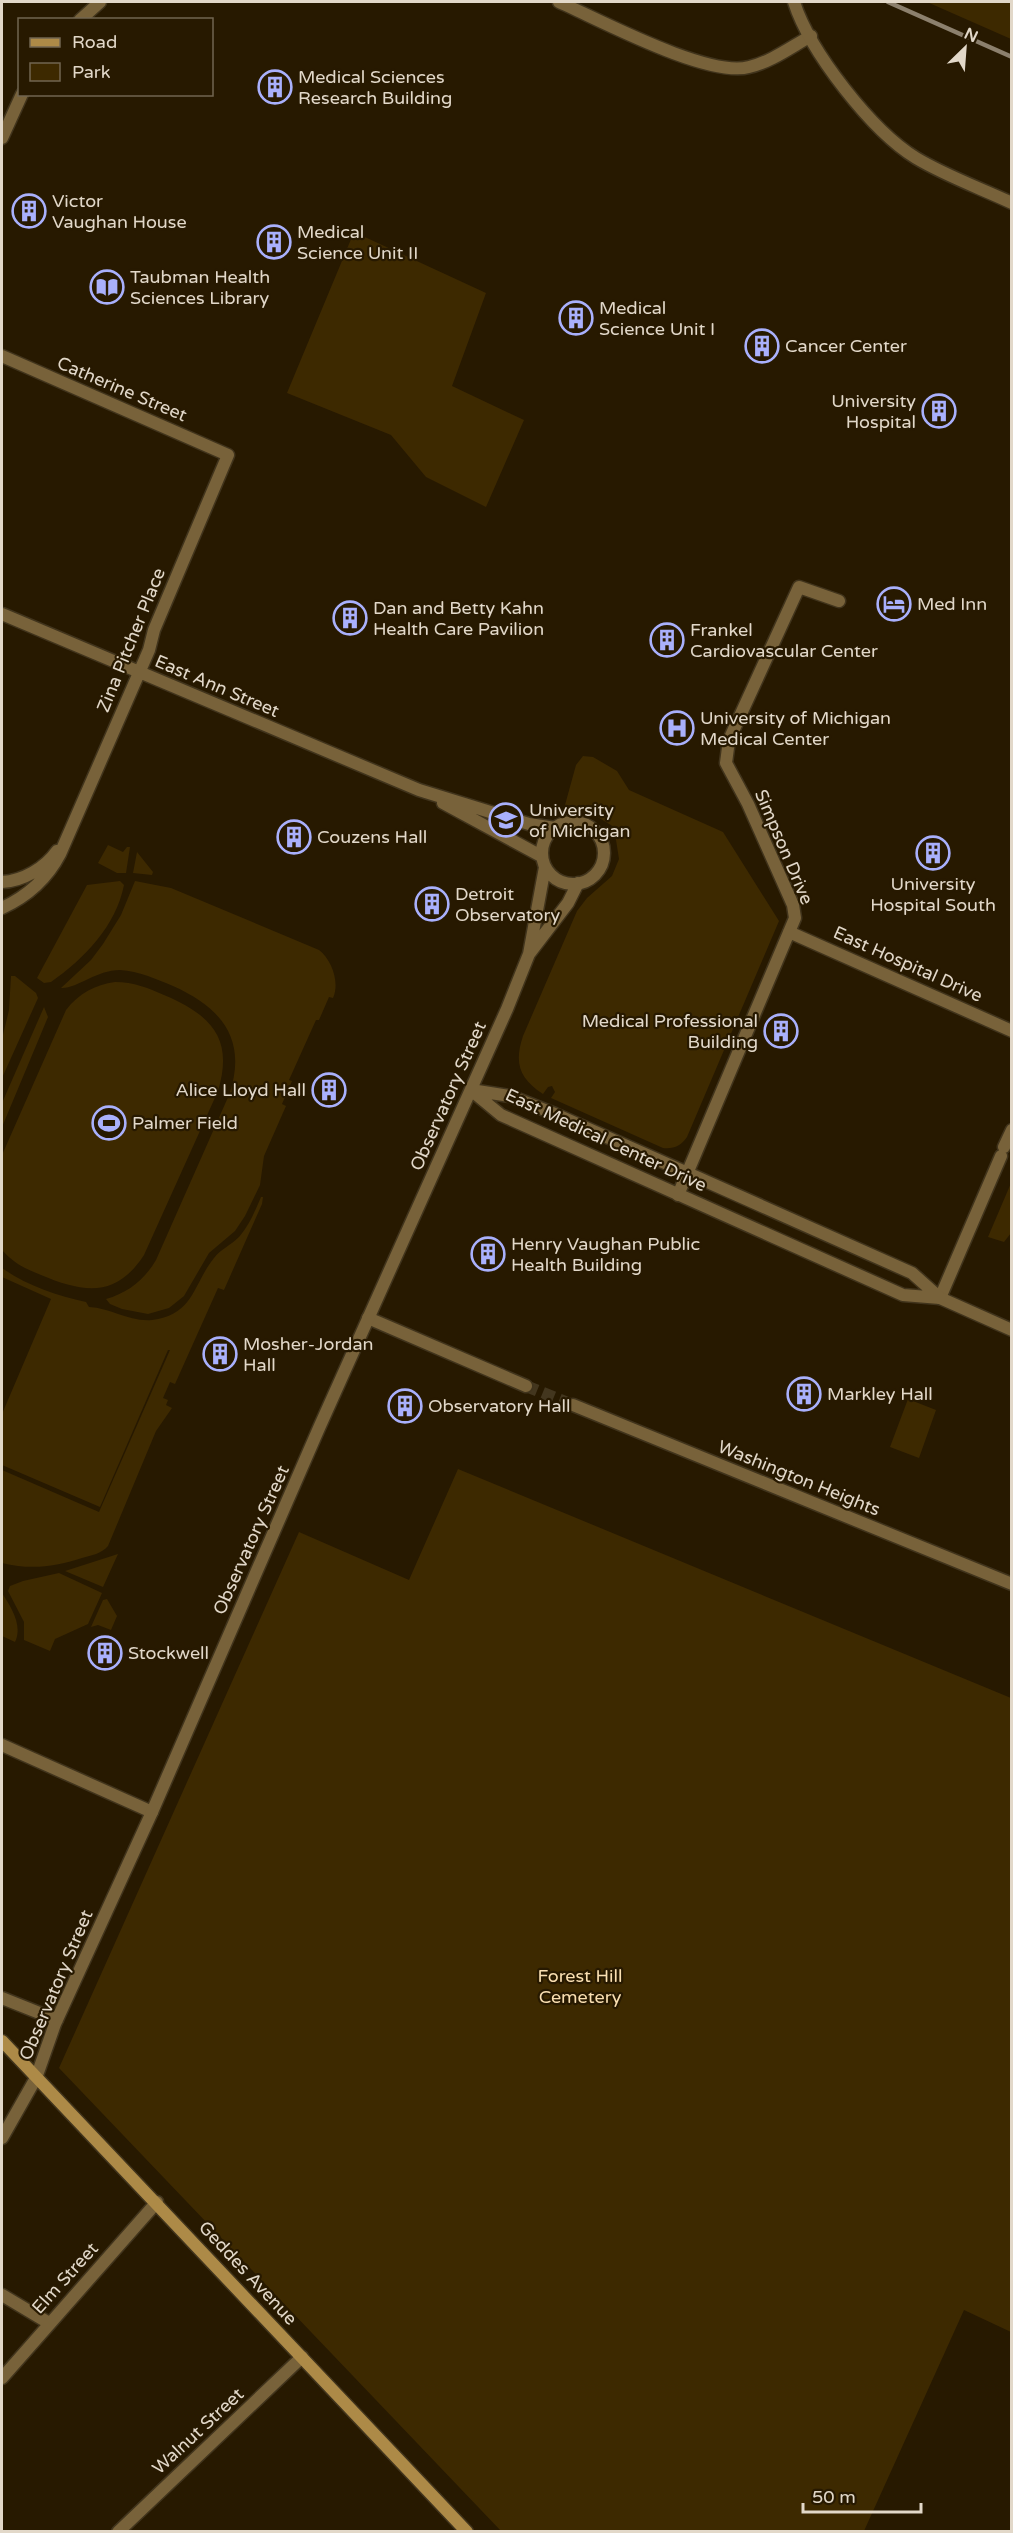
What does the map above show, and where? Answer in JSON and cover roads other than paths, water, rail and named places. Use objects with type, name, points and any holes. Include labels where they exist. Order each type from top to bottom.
[{"type":"main road","name":"Geddes Avenue","points":[[2,2041],[157,2202],[467,2532]]},
{"type":"street","points":[[82,18],[100,2]]},
{"type":"street","points":[[559,2],[666,50],[730,70],[748,68],[764,62],[811,36]]},
{"type":"street","points":[[796,6],[834,73],[861,108],[893,141],[916,158],[1011,203]]},
{"type":"street","points":[[2,138],[21,96]]},
{"type":"street","name":"Catherine Street","points":[[2,356],[228,455]]},
{"type":"street","name":"Zina Pitcher Place","points":[[2,908],[16,902],[37,886],[52,870],[149,650],[154,630],[228,455]]},
{"type":"street","name":"Simpson Drive","points":[[678,1195],[795,918],[793,905],[748,804],[726,763],[729,740],[800,587],[839,601]]},
{"type":"street","name":"East Ann Street","points":[[2,614],[418,790],[529,824],[555,828]]},
{"type":"street","name":"East Ann Street","points":[[418,790],[543,862]]},
{"type":"street","points":[[571,822],[582,824],[590,828],[602,841],[603,858],[600,868],[588,880],[568,884],[557,880],[543,862],[547,835],[555,828],[571,822]]},
{"type":"street","name":"Zina Pitcher Place","points":[[2,882],[26,877],[53,856],[67,838]]},
{"type":"street","name":"Observatory Street","points":[[2,2138],[36,2078],[57,2020],[152,1812],[368,1318],[507,1009],[529,954],[543,862]]},
{"type":"street","name":"Observatory Street","points":[[529,954],[568,903],[578,883]]},
{"type":"street","name":"East Hospital Drive","points":[[789,932],[1011,1031]]},
{"type":"street","name":"East Medical Center Drive","points":[[471,1090],[510,1096],[687,1173],[912,1273],[940,1298],[1011,1330]]},
{"type":"street","name":"East Medical Center Drive","points":[[471,1090],[501,1115],[903,1295],[940,1298]]},
{"type":"street","points":[[940,1298],[1011,1130]]},
{"type":"street","points":[[368,1318],[526,1386]]},
{"type":"street","name":"Washington Heights","points":[[573,1405],[1011,1584]]},
{"type":"street","points":[[2,1745],[152,1812]]},
{"type":"street","points":[[2,1998],[57,2020]]},
{"type":"street","name":"Elm Street","points":[[2,2378],[157,2202]]},
{"type":"street","points":[[2,2295],[49,2323]]},
{"type":"street","name":"Walnut Street","points":[[118,2532],[302,2357]]},
{"type":"tunnel","points":[[526,1386],[573,1405]]},
{"type":"railway","points":[[888,2],[1012,57]]},
{"type":"place","name":"Medical Sciences Research Building","points":[[275,87]]},
{"type":"place","name":"Victor Vaughan House","points":[[29,211]]},
{"type":"place","name":"Medical Science Unit II","points":[[274,242]]},
{"type":"place","name":"Taubman Health Sciences Library","points":[[107,287]]},
{"type":"place","name":"Medical Science Unit I","points":[[576,318]]},
{"type":"place","name":"Cancer Center","points":[[762,346]]},
{"type":"place","name":"University Hospital","points":[[939,411]]},
{"type":"place","name":"Med Inn","points":[[894,604]]},
{"type":"place","name":"Dan and Betty Kahn Health Care Pavilion","points":[[350,618]]},
{"type":"place","name":"Frankel Cardiovascular Center","points":[[667,640]]},
{"type":"place","name":"University of Michigan Medical Center","points":[[677,728]]},
{"type":"place","name":"University of Michigan","points":[[506,820]]},
{"type":"place","name":"Couzens Hall","points":[[294,837]]},
{"type":"place","name":"University Hospital South","points":[[933,853]]},
{"type":"place","name":"Detroit Observatory","points":[[432,904]]},
{"type":"place","name":"Medical Professional Building","points":[[781,1031]]},
{"type":"place","name":"Alice Lloyd Hall","points":[[329,1090]]},
{"type":"place","name":"Palmer Field","points":[[109,1123]]},
{"type":"place","name":"Henry Vaughan Public Health Building","points":[[488,1254]]},
{"type":"place","name":"Mosher-Jordan Hall","points":[[220,1354]]},
{"type":"place","name":"Markley Hall","points":[[804,1394]]},
{"type":"place","name":"Observatory Hall","points":[[405,1406]]},
{"type":"place","name":"Stockwell","points":[[105,1653]]},
{"type":"park label","name":"Forest Hill Cemetery","points":[[580,1986]]}]
